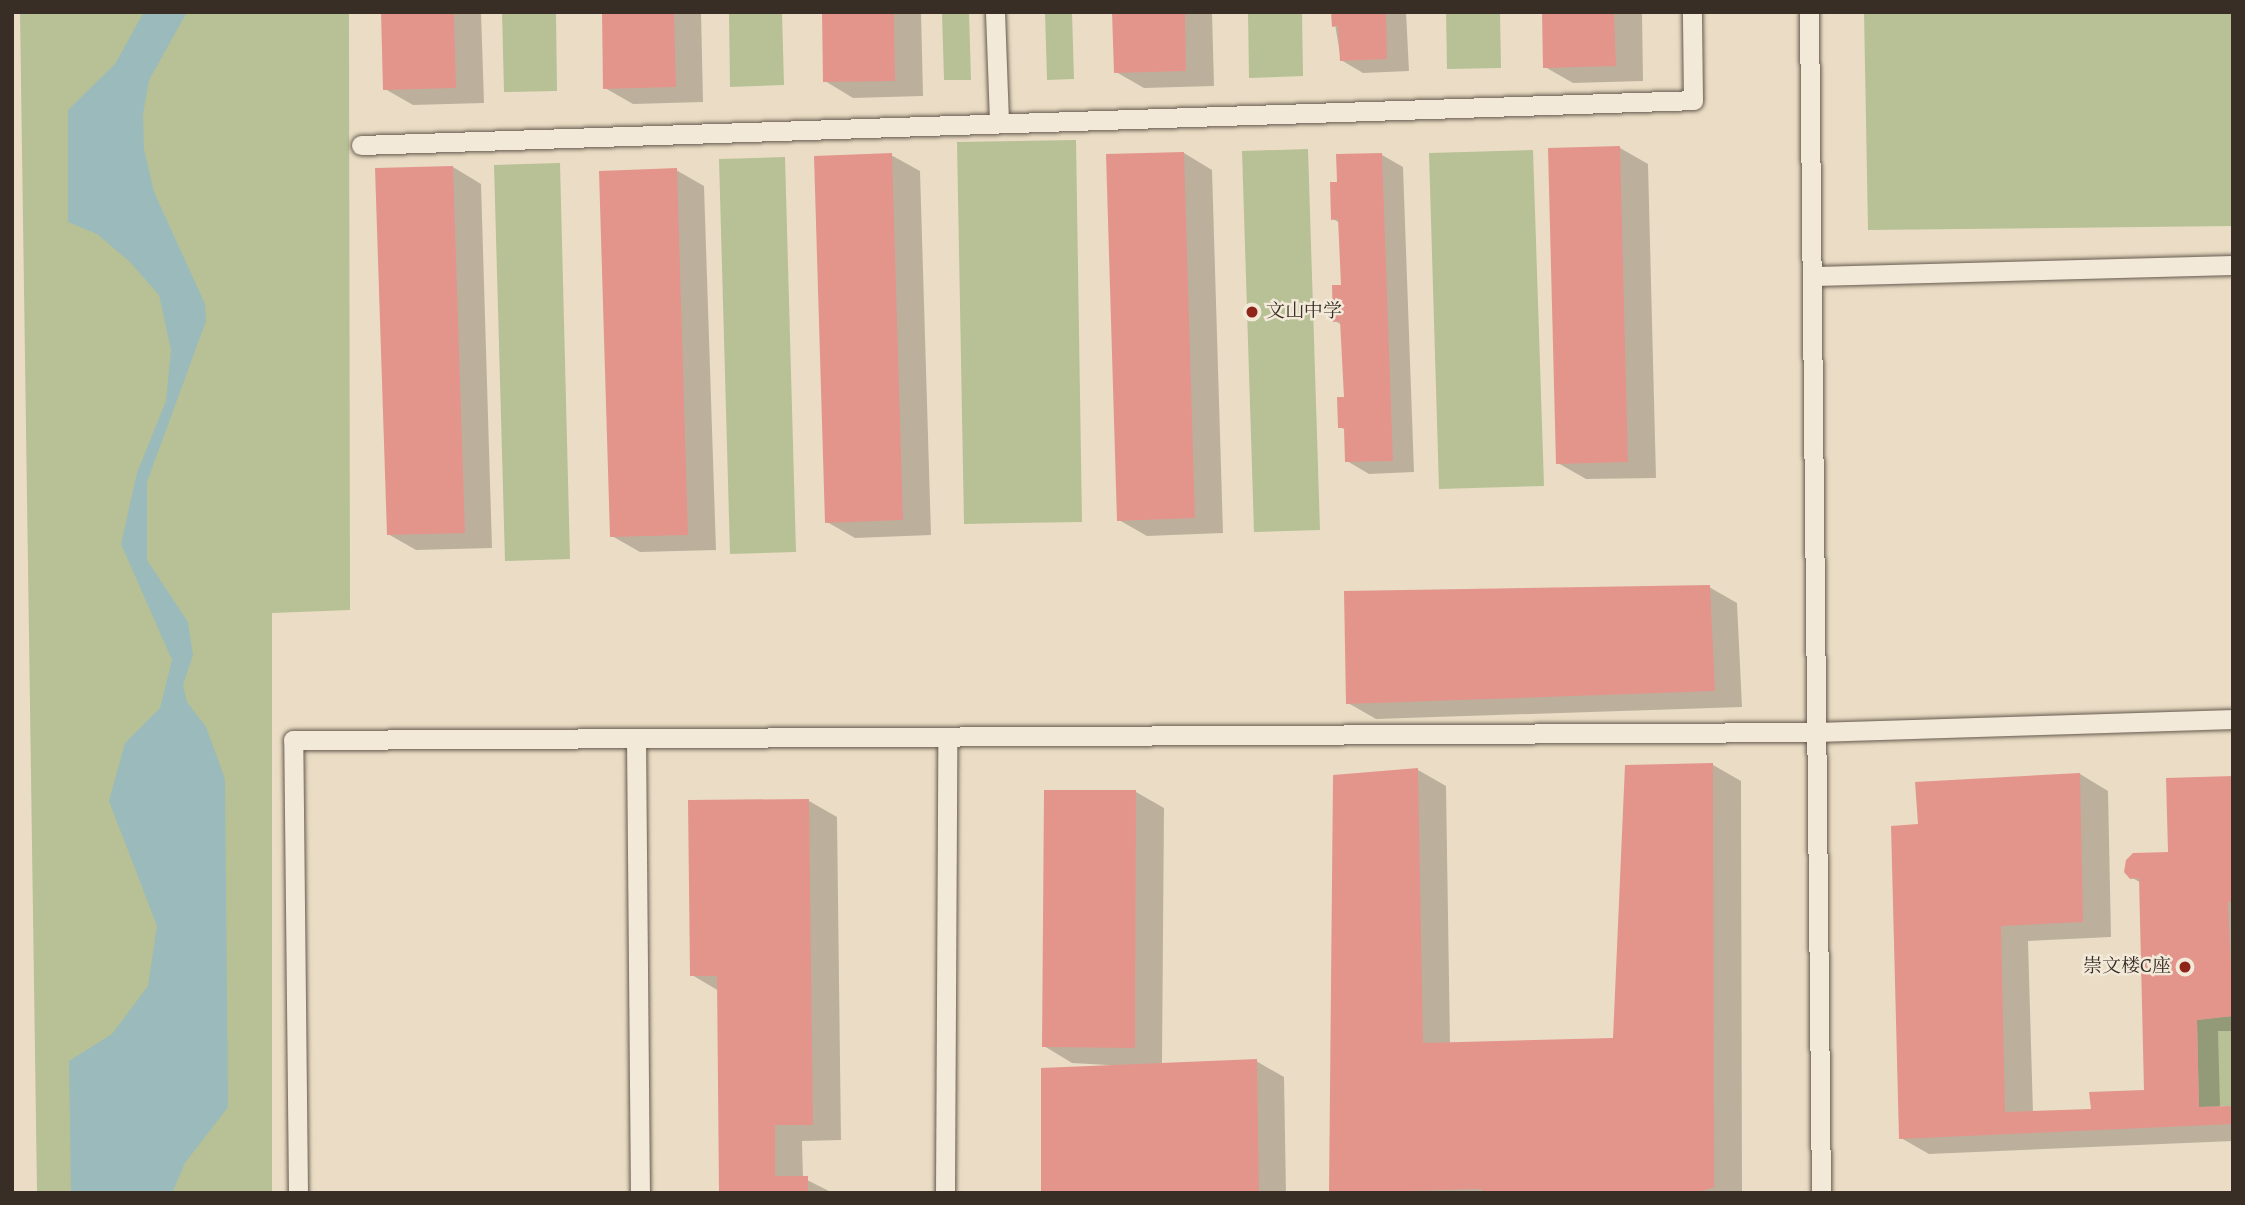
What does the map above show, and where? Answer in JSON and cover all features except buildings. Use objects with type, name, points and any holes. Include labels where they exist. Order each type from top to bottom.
[{"type":"lane","points":[[995,12],[999,123]]},
{"type":"lane","points":[[361,145],[1693,100],[1692,12]]},
{"type":"lane","points":[[1809,12],[1815,276],[1821,1193]]},
{"type":"lane","points":[[1815,276],[2233,265]]},
{"type":"lane","points":[[298,1193],[293,740],[1817,732],[2233,719]]},
{"type":"lane","points":[[945,1193],[947,737]]},
{"type":"lane","points":[[636,738],[640,1193]]},
{"type":"green space","points":[[20,12],[349,12],[350,610],[272,613],[272,1193],[37,1193]]},
{"type":"green space","points":[[502,12],[556,12],[557,91],[504,92]]},
{"type":"green space","points":[[729,12],[782,12],[784,85],[730,87]]},
{"type":"green space","points":[[942,12],[969,12],[971,80],[944,80]]},
{"type":"green space","points":[[1045,12],[1072,12],[1074,79],[1047,80]]},
{"type":"green space","points":[[1248,12],[1302,12],[1303,76],[1249,78]]},
{"type":"green space","points":[[1446,12],[1500,12],[1501,68],[1447,69]]},
{"type":"green space","points":[[1864,12],[2233,12],[2233,226],[1868,230]]},
{"type":"green space","points":[[1076,140],[1082,522],[964,524],[957,142]]},
{"type":"green space","points":[[1308,149],[1320,530],[1254,532],[1242,151]]},
{"type":"green space","points":[[1533,150],[1544,486],[1439,489],[1429,153]]},
{"type":"green space","points":[[785,157],[796,552],[730,554],[719,159]]},
{"type":"green space","points":[[560,163],[570,559],[505,561],[494,165]]},
{"type":"green space","points":[[2233,1016],[2233,1106],[2199,1107],[2197,1020]]},
{"type":"water","points":[[144,12],[187,12],[149,80],[143,114],[144,149],[154,192],[205,304],[206,321],[147,482],[147,560],[188,622],[193,655],[183,685],[187,702],[206,727],[225,779],[228,1107],[185,1163],[172,1193],[71,1193],[69,1061],[112,1034],[148,986],[157,926],[109,801],[125,743],[160,708],[172,660],[121,544],[137,473],[166,401],[171,350],[159,295],[129,261],[97,234],[68,222],[68,110],[115,64]]},
{"type":"place","name":"文山中学","points":[[1252,312]]},
{"type":"place","name":"崇文楼C座","points":[[2185,967]]}]
